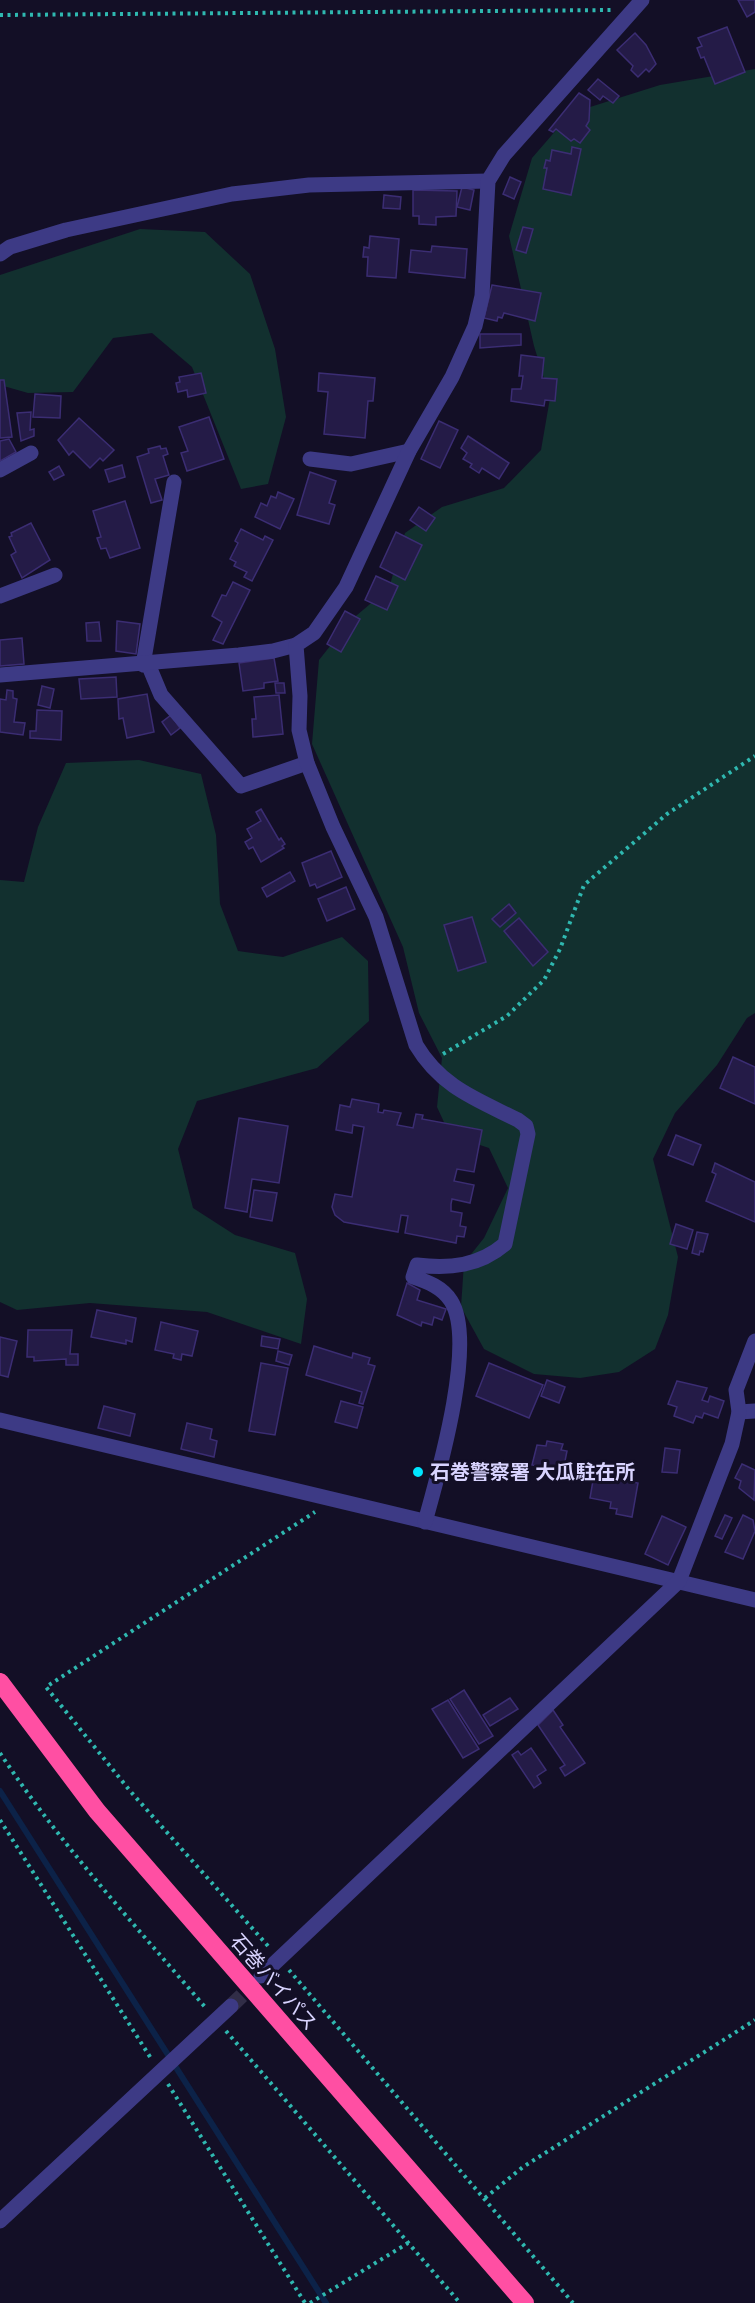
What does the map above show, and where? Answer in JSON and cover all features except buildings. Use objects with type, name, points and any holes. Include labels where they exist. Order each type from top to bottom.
[{"type":"highway","name":"石巻バイパス","points":[[0,1682],[97,1811],[525,2303]]},
{"type":"street","points":[[0,675],[146,664],[273,651],[296,645],[314,633],[346,587],[409,451],[452,377],[475,326],[482,296],[488,181],[504,155],[638,5]]},
{"type":"street","points":[[0,254],[10,247],[66,230],[232,194],[309,185],[488,181]]},
{"type":"street","points":[[310,459],[351,464],[409,451]]},
{"type":"street","points":[[0,470],[31,453]]},
{"type":"street","points":[[174,482],[146,664],[161,695],[241,786],[307,763]]},
{"type":"street","points":[[0,596],[55,575]]},
{"type":"street","points":[[296,645],[300,696],[299,730],[307,763],[333,827],[376,917],[412,1034],[427,1064],[447,1083],[518,1120],[526,1126],[528,1134],[505,1244],[481,1260],[459,1266],[444,1268],[417,1265],[413,1277],[443,1291],[457,1313],[460,1334],[454,1395],[425,1522]]},
{"type":"street","points":[[261,1976],[679,1581],[732,1444],[739,1412],[736,1390],[755,1341]]},
{"type":"street","points":[[739,1412],[755,1411]]},
{"type":"street","points":[[0,1420],[755,1600]]},
{"type":"street","points":[[0,2221],[231,2006]]},
{"type":"path","points":[[0,15],[638,5]]},
{"type":"path","points":[[427,1064],[507,1016],[544,980],[560,949],[584,885],[667,814],[755,756]]},
{"type":"path","points":[[333,1500],[46,1687],[131,1792],[486,2198],[573,2303]]},
{"type":"path","points":[[486,2198],[524,2167],[559,2143],[755,2020]]},
{"type":"path","points":[[312,2302],[408,2243]]},
{"type":"green space","points":[[755,69],[755,1013],[747,1018],[717,1065],[675,1113],[653,1159],[678,1257],[668,1315],[655,1349],[619,1372],[580,1378],[534,1374],[484,1349],[461,1307],[464,1263],[484,1238],[508,1188],[489,1148],[450,1135],[437,1107],[442,1058],[419,1013],[403,947],[312,744],[319,660],[350,621],[389,588],[405,533],[442,507],[504,488],[541,450],[550,398],[534,346],[509,236],[532,158],[571,113],[660,85]]},
{"type":"green space","points":[[140,229],[205,232],[250,274],[275,349],[286,417],[268,484],[241,489],[192,367],[152,333],[113,338],[73,392],[28,393],[0,385],[0,275]]},
{"type":"green space","points":[[139,760],[201,774],[216,835],[220,904],[238,951],[283,957],[342,937],[368,961],[369,1021],[317,1068],[197,1101],[178,1149],[193,1208],[235,1235],[295,1253],[307,1299],[301,1344],[207,1312],[90,1303],[17,1310],[0,1302],[0,880],[24,882],[38,827],[66,763]]},
{"type":"waterway","points":[[0,1791],[326,2303]]},
{"type":"tunnel","points":[[231,2006],[257,1981]]},
{"type":"place","name":"石巻警察署 大瓜駐在所","points":[[418,1472]]}]
